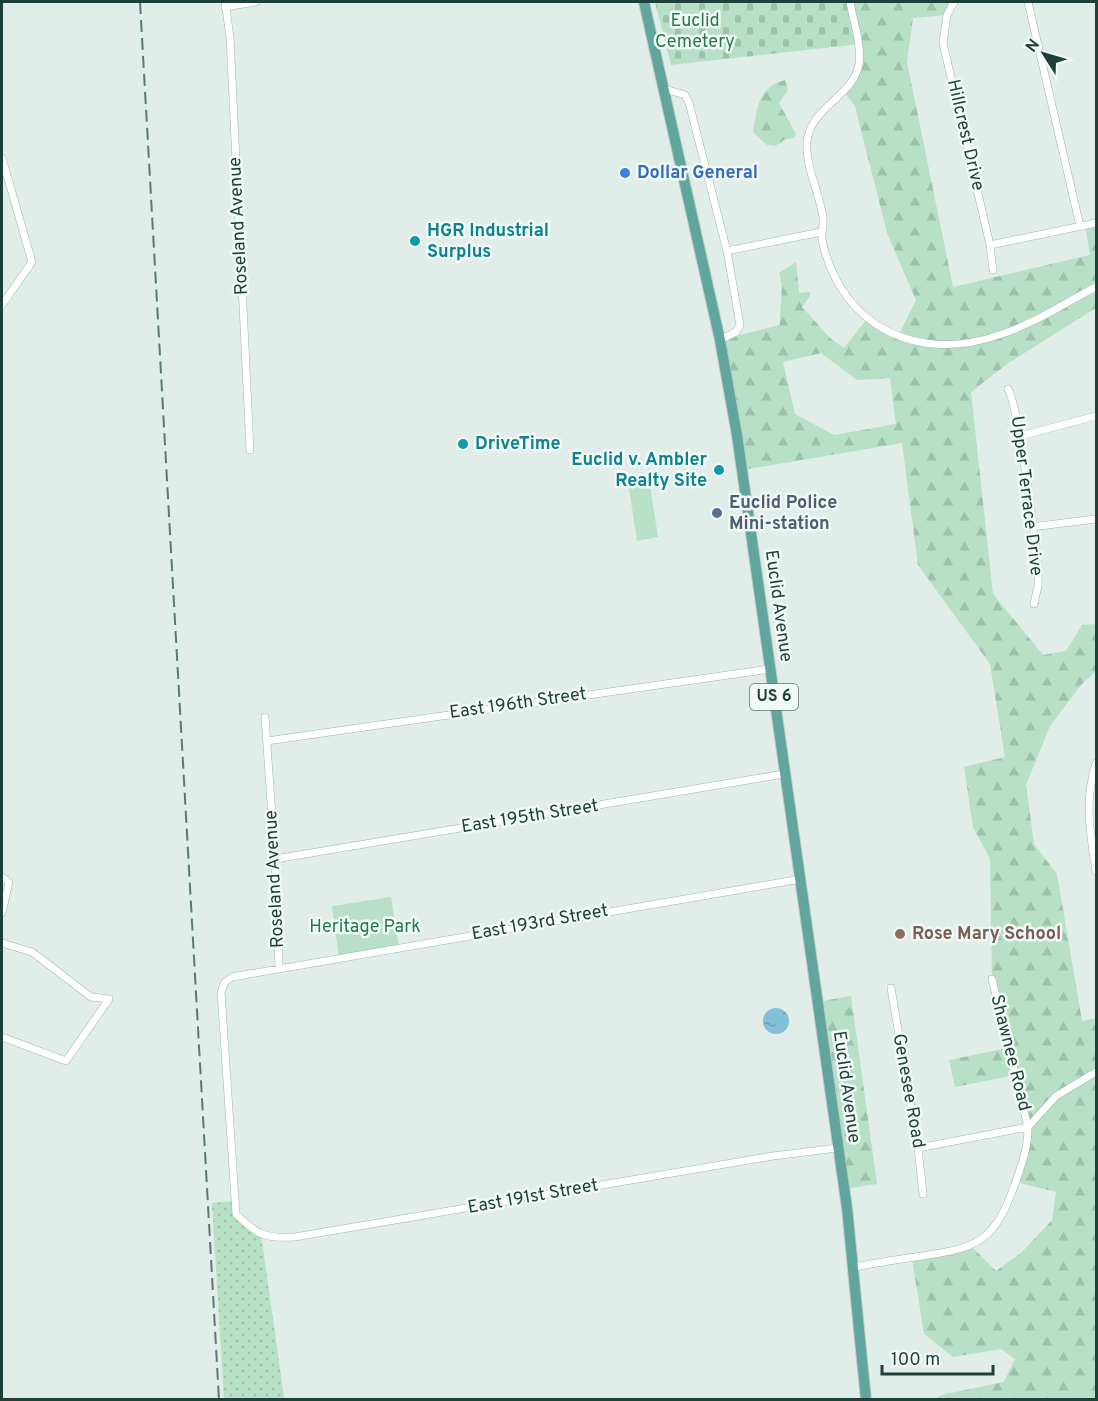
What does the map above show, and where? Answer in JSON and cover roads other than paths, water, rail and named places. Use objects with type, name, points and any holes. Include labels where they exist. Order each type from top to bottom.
[{"type":"main road","name":"Euclid Avenue","points":[[644,2],[720,340],[737,435],[854,1267],[866,1400]]},
{"type":"street","points":[[225,4],[256,2]]},
{"type":"street","points":[[850,2],[859,60],[856,73],[814,121],[807,142],[823,217],[821,232],[827,261],[844,295],[870,321],[910,341],[956,344],[997,336],[1038,318],[1096,287]]},
{"type":"street","name":"Hillcrest Drive","points":[[954,2],[947,15],[943,43],[990,245],[993,270]]},
{"type":"street","points":[[1028,2],[1080,226]]},
{"type":"street","name":"Roseland Avenue","points":[[225,4],[230,37],[250,450]]},
{"type":"street","points":[[665,89],[685,95],[689,103],[727,251],[740,325],[736,332],[720,340]]},
{"type":"street","points":[[2,158],[32,262],[2,305]]},
{"type":"street","points":[[990,245],[1096,224]]},
{"type":"street","points":[[727,251],[821,232]]},
{"type":"street","name":"Upper Terrace Drive","points":[[1008,389],[1013,397],[1020,436],[1038,585],[1034,604]]},
{"type":"street","points":[[1020,436],[1096,416]]},
{"type":"street","points":[[1031,527],[1096,519]]},
{"type":"street","name":"East 196th Street","points":[[267,741],[770,669]]},
{"type":"street","name":"Roseland Avenue","points":[[236,1214],[221,992],[225,982],[232,977],[279,968],[275,859],[265,717]]},
{"type":"street","points":[[1096,763],[1089,786],[1088,821],[1096,871]]},
{"type":"street","name":"East 195th Street","points":[[275,859],[784,774]]},
{"type":"street","points":[[2,877],[9,882],[2,913]]},
{"type":"street","name":"East 193rd Street","points":[[279,968],[801,879]]},
{"type":"street","points":[[2,943],[32,952],[91,997],[109,999],[66,1060],[2,1037]]},
{"type":"street","name":"Shawnee Road","points":[[992,979],[1028,1127]]},
{"type":"street","name":"Genesee Road","points":[[891,988],[918,1148],[923,1194]]},
{"type":"street","points":[[918,1148],[1028,1127],[1056,1096],[1096,1072]]},
{"type":"street","points":[[854,1267],[960,1251],[982,1239],[996,1224],[1008,1204],[1028,1146],[1028,1127]]},
{"type":"street","name":"East 191st Street","points":[[236,1214],[252,1230],[267,1237],[295,1237],[773,1156],[837,1148]]},
{"type":"water","points":[[776,1008],[785,1012],[789,1021],[785,1030],[776,1034],[767,1030],[763,1021],[767,1012]]},
{"type":"railway","points":[[140,2],[219,1400]]},
{"type":"place","name":"Dollar General","points":[[625,173]]},
{"type":"place","name":"HGR Industrial Surplus","points":[[415,241]]},
{"type":"place","name":"DriveTime","points":[[463,444]]},
{"type":"place","name":"Euclid v. Ambler Realty Site","points":[[719,470]]},
{"type":"place","name":"Euclid Police Mini-station","points":[[717,513]]},
{"type":"place","name":"Rose Mary School","points":[[900,934]]},
{"type":"park label","name":"Euclid Cemetery","points":[[695,31]]},
{"type":"park label","name":"Heritage Park","points":[[365,927]]}]
